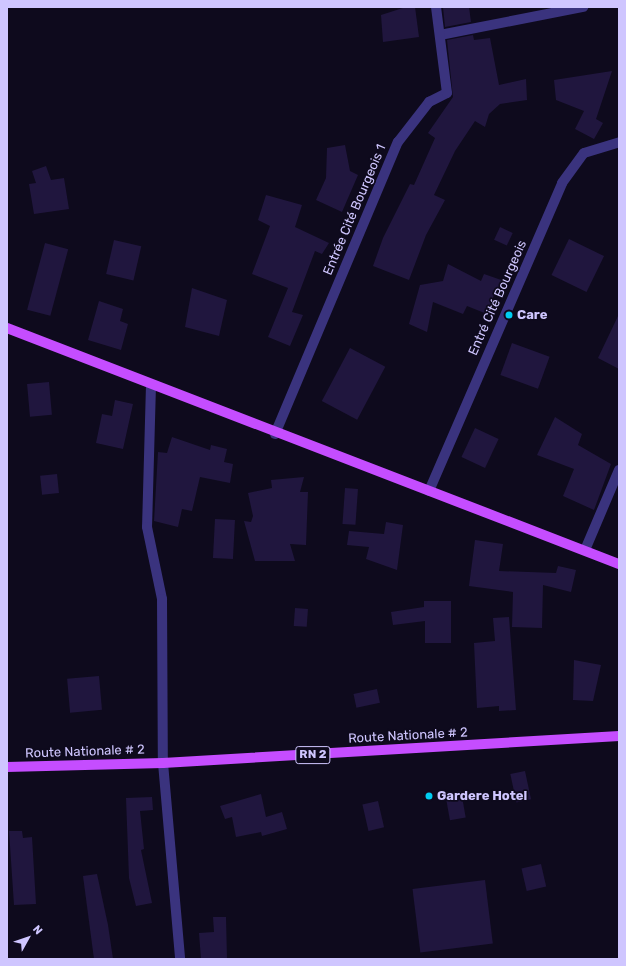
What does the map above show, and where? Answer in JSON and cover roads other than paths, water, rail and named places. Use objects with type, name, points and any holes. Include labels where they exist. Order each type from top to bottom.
[{"type":"main road","points":[[7,328],[275,434],[619,564]]},
{"type":"main road","name":"Route Nationale # 2","points":[[7,767],[163,763],[619,736]]},
{"type":"street","name":"Entrée Cité Bourgeois 1","points":[[275,434],[398,142],[429,102],[447,93],[436,7]]},
{"type":"street","points":[[440,35],[583,7]]},
{"type":"street","name":"Entré Cité Bourgeois","points":[[429,491],[562,183],[584,153],[619,142]]},
{"type":"street","points":[[151,385],[147,527],[162,599],[163,763],[180,959]]},
{"type":"street","points":[[585,550],[619,470]]},
{"type":"place","name":"Care","points":[[509,315]]},
{"type":"place","name":"Gardere Hotel","points":[[429,796]]}]
